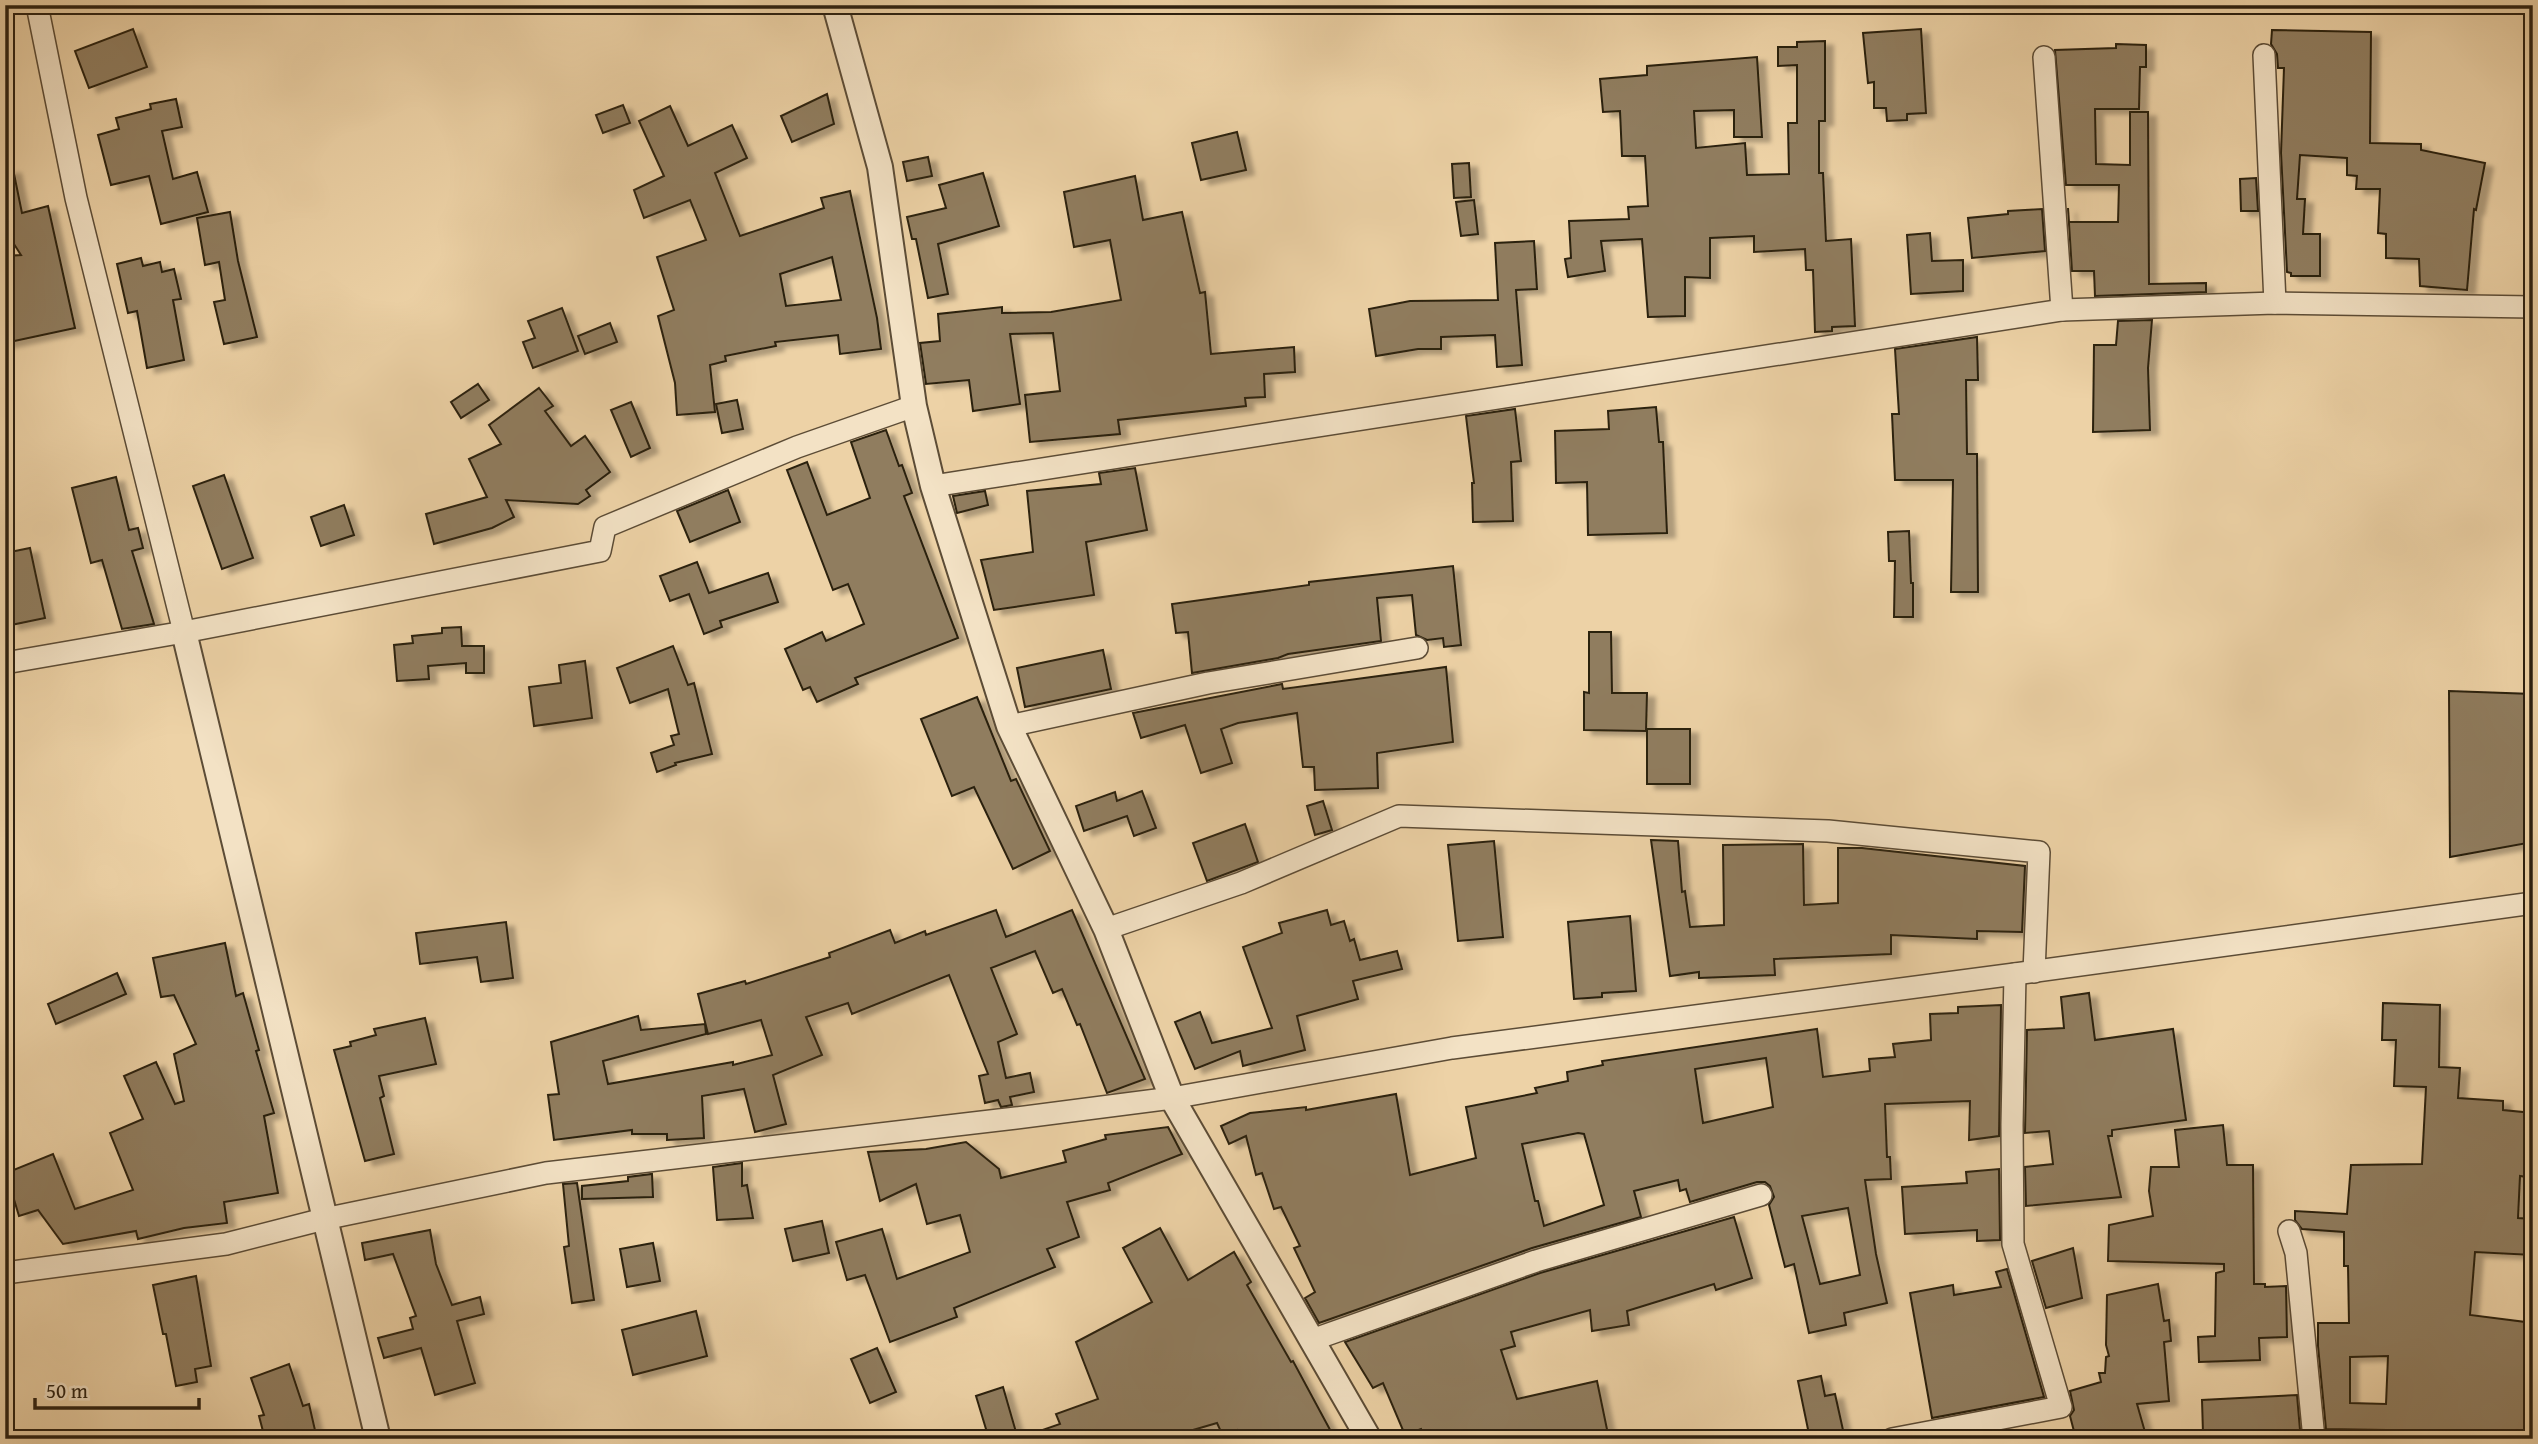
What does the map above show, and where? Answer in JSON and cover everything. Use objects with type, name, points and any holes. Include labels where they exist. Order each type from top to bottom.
[{"type":"street","points":[[37,5],[76,198],[184,632],[378,1439]]},
{"type":"street","points":[[835,5],[880,167],[914,406],[933,486],[1009,726],[1106,929],[1172,1098],[1369,1439]]},
{"type":"street","points":[[2264,55],[2275,303]]},
{"type":"street","points":[[2043,57],[2062,310]]},
{"type":"street","points":[[933,486],[2062,310],[2275,303],[2533,307]]},
{"type":"street","points":[[5,663],[184,632],[600,551],[605,527],[797,447],[914,406]]},
{"type":"street","points":[[1009,726],[1208,683],[1417,648]]},
{"type":"street","points":[[1106,929],[1241,883],[1399,816],[1828,831],[2039,852],[2024,973],[2012,1125],[2013,1244],[2061,1407],[1892,1439]]},
{"type":"street","points":[[5,1273],[226,1244],[324,1219],[546,1173],[1172,1098],[1452,1048],[2533,903]]},
{"type":"street","points":[[1312,1339],[1536,1261],[1761,1195]]},
{"type":"street","points":[[2289,1231],[2296,1253],[2314,1439]]},
{"type":"building","points":[[133,29],[147,67],[89,88],[75,51]]},
{"type":"building","points":[[1921,29],[1926,113],[1907,114],[1907,120],[1887,121],[1886,108],[1874,108],[1874,82],[1868,83],[1863,33]]},
{"type":"building","points":[[2272,30],[2371,32],[2370,143],[2421,144],[2421,150],[2485,163],[2476,210],[2474,209],[2467,290],[2420,286],[2419,259],[2386,258],[2386,234],[2378,233],[2380,189],[2356,189],[2357,176],[2347,175],[2347,158],[2300,155],[2297,199],[2305,199],[2303,234],[2320,234],[2320,276],[2291,276],[2291,273],[2287,272],[2281,153],[2284,68],[2278,68],[2277,54],[2271,44]]},
{"type":"building","points":[[1825,41],[1825,121],[1819,121],[1819,173],[1823,173],[1826,241],[1851,239],[1855,326],[1832,327],[1832,331],[1815,332],[1813,270],[1806,270],[1805,249],[1754,252],[1754,236],[1710,238],[1710,278],[1685,277],[1685,316],[1648,317],[1642,239],[1601,241],[1605,271],[1568,277],[1565,259],[1571,258],[1569,221],[1629,219],[1628,207],[1648,206],[1645,156],[1622,156],[1620,111],[1603,112],[1600,79],[1647,75],[1647,66],[1757,57],[1762,137],[1734,137],[1734,110],[1694,111],[1696,148],[1745,143],[1747,175],[1789,174],[1788,123],[1797,123],[1797,65],[1778,66],[1778,47],[1797,47],[1797,42]]},
{"type":"building","points":[[2116,44],[2146,45],[2146,67],[2140,67],[2139,109],[2095,109],[2096,164],[2130,165],[2130,112],[2148,112],[2149,284],[2206,283],[2206,292],[2095,296],[2094,271],[2072,271],[2068,208],[2069,222],[2118,222],[2119,185],[2066,185],[2055,50],[2116,48]]},
{"type":"building","points":[[827,94],[834,124],[792,142],[781,116]]},
{"type":"building","points":[[176,99],[182,127],[162,131],[173,179],[197,172],[208,212],[161,224],[149,176],[111,185],[98,135],[119,129],[116,118],[151,109],[150,104]]},
{"type":"building","points":[[623,105],[630,123],[603,133],[596,115]]},
{"type":"building","points":[[670,106],[688,146],[732,125],[747,158],[715,173],[740,236],[824,208],[821,198],[850,191],[881,349],[840,354],[838,335],[775,342],[776,346],[725,356],[726,361],[710,365],[715,412],[677,415],[675,383],[658,316],[674,310],[657,257],[706,240],[690,200],[644,218],[634,190],[664,176],[639,121]],"holes":[[[832,257],[841,300],[786,306],[780,274]]]},
{"type":"building","points":[[1237,132],[1246,170],[1201,180],[1192,143]]},
{"type":"building","points":[[928,157],[932,176],[907,181],[903,162]]},
{"type":"building","points":[[1469,163],[1471,197],[1454,198],[1452,164]]},
{"type":"building","points":[[13,169],[22,213],[48,206],[75,328],[5,343],[5,256],[21,255],[5,230],[5,170]]},
{"type":"building","points":[[983,173],[999,226],[938,244],[948,294],[928,298],[916,239],[912,239],[907,217],[946,208],[939,185]]},
{"type":"building","points":[[1135,176],[1143,220],[1182,212],[1200,293],[1205,292],[1211,354],[1294,347],[1295,372],[1264,374],[1265,397],[1245,398],[1246,406],[1118,420],[1120,434],[1030,442],[1025,395],[1060,391],[1053,333],[1010,334],[1020,404],[973,411],[969,380],[926,384],[920,343],[940,341],[938,314],[1002,307],[1002,313],[1051,312],[1121,300],[1110,240],[1074,247],[1064,192]]},
{"type":"building","points":[[2256,178],[2258,211],[2241,211],[2240,179]]},
{"type":"building","points":[[1474,200],[1478,234],[1461,236],[1456,202]]},
{"type":"building","points":[[2042,209],[2045,251],[1972,258],[1968,218],[2008,214],[2008,211]]},
{"type":"building","points":[[230,212],[238,261],[257,337],[224,344],[214,302],[225,300],[219,262],[205,265],[197,218]]},
{"type":"building","points":[[1930,233],[1932,261],[1963,260],[1963,291],[1911,294],[1907,235]]},
{"type":"building","points":[[1534,241],[1537,289],[1516,290],[1522,365],[1497,367],[1495,335],[1441,337],[1441,349],[1418,349],[1376,356],[1369,309],[1410,301],[1498,300],[1495,243]]},
{"type":"building","points":[[141,258],[143,266],[160,262],[162,272],[174,269],[181,299],[173,300],[184,360],[147,368],[137,311],[128,313],[117,264]]},
{"type":"building","points":[[562,308],[578,351],[533,368],[523,342],[535,338],[528,321]]},
{"type":"building","points":[[2152,320],[2148,368],[2150,430],[2093,432],[2094,345],[2116,345],[2118,321]]},
{"type":"building","points":[[610,323],[617,342],[585,354],[578,336]]},
{"type":"building","points":[[1977,337],[1978,380],[1966,380],[1967,454],[1977,454],[1978,592],[1951,592],[1953,480],[1895,480],[1892,414],[1899,414],[1895,349]]},
{"type":"building","points":[[478,384],[489,400],[461,418],[451,402]]},
{"type":"building","points":[[539,388],[553,406],[545,411],[571,446],[585,436],[610,472],[586,490],[590,496],[578,504],[506,500],[514,517],[492,528],[434,544],[426,514],[487,497],[469,459],[501,444],[489,425]]},
{"type":"building","points":[[737,400],[743,429],[722,433],[716,404]]},
{"type":"building","points":[[631,402],[650,448],[631,457],[611,410]]},
{"type":"building","points":[[1656,407],[1659,442],[1663,442],[1667,533],[1588,535],[1587,482],[1556,483],[1555,431],[1609,429],[1608,411]]},
{"type":"building","points":[[1515,409],[1521,461],[1511,462],[1513,521],[1473,522],[1474,483],[1466,416]]},
{"type":"building","points":[[886,430],[912,493],[904,496],[958,638],[855,678],[858,684],[817,702],[810,687],[803,690],[785,649],[822,632],[826,641],[864,624],[848,584],[833,590],[787,470],[807,462],[827,515],[870,498],[851,442]]},
{"type":"building","points":[[1135,468],[1147,530],[1086,542],[1094,595],[994,610],[981,560],[1033,552],[1027,491],[1101,484],[1099,473]]},
{"type":"building","points":[[224,475],[253,558],[222,569],[193,486]]},
{"type":"building","points":[[116,477],[129,530],[138,528],[143,548],[132,551],[154,624],[122,629],[102,560],[91,563],[72,488]]},
{"type":"building","points":[[728,490],[740,522],[690,542],[677,511]]},
{"type":"building","points":[[985,491],[988,505],[957,513],[953,496]]},
{"type":"building","points":[[344,505],[354,535],[321,546],[311,517]]},
{"type":"building","points":[[1909,531],[1913,617],[1894,617],[1895,561],[1889,561],[1888,532]]},
{"type":"building","points":[[30,548],[45,618],[11,625],[5,601],[5,553]]},
{"type":"building","points":[[697,562],[709,593],[768,573],[778,602],[720,621],[722,627],[704,634],[689,594],[670,601],[660,576]]},
{"type":"building","points":[[1453,566],[1461,645],[1444,647],[1443,638],[1427,640],[1416,635],[1412,595],[1377,598],[1381,641],[1288,654],[1192,673],[1188,632],[1176,633],[1172,604],[1309,585],[1309,582]]},
{"type":"building","points":[[461,627],[462,646],[484,646],[484,673],[466,673],[466,663],[428,666],[429,679],[397,681],[394,645],[413,643],[412,636],[442,633],[442,628]]},
{"type":"building","points":[[1589,632],[1611,632],[1612,693],[1647,693],[1646,731],[1584,730],[1584,692],[1589,693]]},
{"type":"building","points":[[673,646],[688,685],[694,683],[712,754],[675,763],[676,765],[657,772],[651,753],[674,745],[671,736],[679,734],[668,689],[630,703],[617,668]]},
{"type":"building","points":[[1103,650],[1111,689],[1025,707],[1017,668]]},
{"type":"building","points":[[585,661],[592,718],[534,726],[529,687],[561,683],[559,665]]},
{"type":"building","points":[[1446,667],[1453,742],[1377,753],[1378,788],[1315,790],[1314,767],[1303,767],[1297,713],[1238,723],[1221,729],[1232,763],[1201,773],[1185,725],[1141,738],[1133,713],[1282,684],[1283,689]]},
{"type":"building","points":[[2449,691],[2533,694],[2533,842],[2450,857]]},
{"type":"building","points":[[977,697],[1011,781],[1016,779],[1050,851],[1013,869],[974,787],[952,796],[921,719]]},
{"type":"building","points":[[1647,729],[1690,729],[1690,784],[1647,784]]},
{"type":"building","points":[[1142,791],[1156,828],[1134,836],[1127,816],[1084,831],[1076,806],[1115,792],[1117,801]]},
{"type":"building","points":[[1323,801],[1332,830],[1315,835],[1307,806]]},
{"type":"building","points":[[1245,824],[1258,862],[1207,881],[1193,843]]},
{"type":"building","points":[[1651,840],[1678,841],[1682,892],[1685,891],[1690,927],[1724,925],[1723,845],[1803,844],[1804,905],[1838,903],[1838,848],[1862,848],[2025,866],[2022,932],[1977,931],[1977,939],[1891,935],[1891,954],[1774,959],[1775,975],[1699,978],[1699,972],[1670,976]]},
{"type":"building","points":[[1494,841],[1503,937],[1458,941],[1448,845]]},
{"type":"building","points":[[996,910],[1006,937],[1072,910],[1145,1079],[1107,1093],[1080,1024],[1077,1025],[1062,989],[1053,993],[1035,951],[991,968],[1017,1034],[998,1042],[1006,1078],[1030,1073],[1034,1092],[1010,1097],[1012,1105],[1001,1107],[998,1100],[985,1103],[979,1076],[988,1074],[949,975],[852,1014],[848,1003],[806,1017],[822,1055],[773,1075],[786,1124],[755,1132],[744,1089],[702,1096],[704,1138],[667,1140],[667,1134],[632,1134],[632,1130],[554,1140],[548,1095],[559,1094],[551,1042],[638,1016],[641,1030],[705,1024],[706,1034],[603,1061],[608,1084],[733,1062],[733,1065],[772,1055],[761,1020],[708,1034],[698,994],[745,981],[746,984],[830,957],[829,953],[890,930],[895,943]]},
{"type":"building","points":[[1327,910],[1331,925],[1344,921],[1350,941],[1354,939],[1360,960],[1397,951],[1402,969],[1353,981],[1358,999],[1297,1016],[1305,1050],[1243,1066],[1240,1051],[1195,1069],[1175,1022],[1200,1012],[1212,1043],[1272,1028],[1243,947],[1282,933],[1279,923]]},
{"type":"building","points":[[1630,916],[1636,991],[1602,993],[1602,997],[1574,999],[1568,922]]},
{"type":"building","points":[[506,922],[513,978],[481,982],[477,957],[420,964],[416,933]]},
{"type":"building","points":[[225,943],[236,996],[243,993],[274,1113],[264,1116],[278,1193],[224,1202],[227,1223],[184,1228],[138,1239],[136,1231],[63,1244],[38,1210],[19,1216],[6,1173],[53,1154],[75,1209],[133,1190],[110,1133],[143,1119],[124,1076],[156,1062],[175,1104],[184,1101],[174,1054],[196,1044],[174,995],[161,997],[153,958]]},
{"type":"building","points":[[117,973],[126,994],[56,1024],[48,1004]]},
{"type":"building","points":[[2089,993],[2095,1040],[2173,1029],[2186,1120],[2112,1130],[2112,1136],[2108,1136],[2121,1197],[2026,1206],[2025,1167],[2053,1164],[2049,1131],[2025,1133],[2027,1030],[2064,1028],[2061,997]]},
{"type":"building","points":[[2383,1003],[2440,1005],[2439,1067],[2460,1068],[2458,1098],[2503,1101],[2503,1110],[2533,1113],[2533,1178],[2520,1176],[2518,1218],[2533,1219],[2533,1255],[2475,1252],[2470,1315],[2533,1323],[2528,1429],[2525,1439],[2386,1439],[2386,1430],[2326,1429],[2318,1323],[2349,1323],[2348,1266],[2344,1266],[2344,1232],[2302,1229],[2295,1220],[2295,1211],[2347,1214],[2351,1165],[2422,1164],[2426,1087],[2394,1086],[2396,1040],[2382,1040]],"holes":[[[2388,1356],[2386,1404],[2350,1403],[2350,1357]]]},
{"type":"building","points":[[2001,1005],[1999,1136],[1969,1140],[1970,1101],[1885,1104],[1887,1157],[1890,1157],[1891,1179],[1865,1180],[1876,1254],[1887,1303],[1844,1313],[1846,1325],[1809,1333],[1794,1264],[1785,1267],[1769,1205],[1774,1197],[1770,1186],[1765,1182],[1757,1182],[1690,1202],[1686,1189],[1680,1191],[1678,1180],[1634,1191],[1641,1217],[1532,1248],[1319,1323],[1305,1298],[1315,1292],[1294,1248],[1300,1246],[1281,1207],[1274,1209],[1262,1173],[1256,1175],[1246,1136],[1229,1144],[1221,1126],[1250,1113],[1306,1107],[1306,1110],[1396,1094],[1410,1175],[1476,1158],[1466,1107],[1537,1093],[1535,1088],[1568,1081],[1567,1072],[1603,1065],[1602,1061],[1817,1029],[1823,1077],[1870,1071],[1869,1059],[1895,1057],[1893,1044],[1931,1040],[1930,1014],[1958,1013],[1958,1007]],"holes":[[[1766,1058],[1773,1107],[1703,1123],[1695,1069]],[[1584,1134],[1604,1205],[1544,1226],[1538,1201],[1535,1201],[1522,1144]],[[1848,1208],[1860,1275],[1820,1284],[1802,1216]]]},
{"type":"building","points":[[425,1018],[436,1064],[379,1076],[384,1096],[380,1098],[394,1154],[365,1161],[334,1050],[351,1046],[350,1042],[376,1035],[374,1029]]},
{"type":"building","points":[[2223,1125],[2227,1165],[2253,1165],[2254,1284],[2265,1284],[2265,1287],[2286,1286],[2287,1337],[2259,1338],[2260,1360],[2199,1362],[2198,1337],[2215,1336],[2216,1273],[2224,1271],[2224,1264],[2108,1261],[2109,1225],[2153,1216],[2149,1191],[2151,1167],[2179,1167],[2175,1130]]},
{"type":"building","points":[[1168,1127],[1182,1154],[1108,1183],[1110,1190],[1067,1202],[1079,1237],[1047,1249],[1055,1267],[954,1308],[957,1317],[890,1342],[865,1275],[847,1280],[836,1242],[882,1229],[897,1279],[970,1252],[960,1215],[927,1224],[916,1184],[880,1201],[868,1152],[926,1149],[966,1142],[999,1169],[1001,1178],[1066,1162],[1063,1151],[1106,1139],[1105,1135]]},
{"type":"building","points":[[742,1163],[742,1186],[747,1185],[753,1218],[717,1220],[713,1167]]},
{"type":"building","points":[[1999,1169],[2000,1240],[1977,1241],[1977,1230],[1905,1234],[1902,1187],[1967,1183],[1966,1172]]},
{"type":"building","points":[[652,1174],[653,1197],[582,1199],[582,1186],[628,1181],[628,1177]]},
{"type":"building","points":[[577,1183],[594,1300],[572,1303],[564,1247],[569,1246],[563,1184]]},
{"type":"building","points":[[1734,1217],[1752,1278],[1716,1290],[1714,1284],[1627,1311],[1629,1325],[1592,1331],[1590,1310],[1511,1332],[1515,1346],[1501,1350],[1517,1399],[1597,1381],[1609,1439],[1425,1439],[1421,1429],[1405,1435],[1383,1383],[1373,1388],[1345,1342],[1540,1273]]},
{"type":"building","points":[[822,1221],[829,1253],[793,1261],[785,1229]]},
{"type":"building","points":[[1160,1228],[1188,1280],[1234,1252],[1251,1282],[1247,1285],[1291,1362],[1293,1361],[1335,1439],[1241,1439],[1237,1430],[1223,1436],[1217,1423],[1162,1439],[1026,1439],[1025,1436],[1060,1424],[1056,1414],[1098,1399],[1076,1342],[1152,1302],[1123,1248]]},
{"type":"building","points":[[430,1230],[436,1264],[452,1305],[480,1297],[484,1314],[457,1321],[475,1383],[435,1395],[421,1348],[384,1358],[378,1338],[413,1329],[410,1318],[416,1316],[393,1254],[365,1260],[362,1243]]},
{"type":"building","points":[[653,1243],[660,1281],[627,1287],[620,1249]]},
{"type":"building","points":[[2073,1248],[2082,1298],[2046,1308],[2032,1261]]},
{"type":"building","points":[[2007,1269],[2044,1397],[1932,1418],[1910,1293],[1953,1285],[1954,1295],[2001,1287],[1996,1272]]},
{"type":"building","points":[[196,1276],[211,1366],[195,1369],[197,1382],[176,1386],[153,1285]]},
{"type":"building","points":[[2158,1284],[2164,1321],[2169,1320],[2171,1341],[2164,1342],[2169,1401],[2137,1404],[2147,1439],[2110,1439],[2108,1431],[2076,1439],[2070,1416],[2074,1410],[2070,1391],[2101,1382],[2099,1373],[2105,1373],[2106,1357],[2109,1356],[2106,1345],[2107,1295]]},
{"type":"building","points":[[696,1311],[707,1356],[633,1375],[622,1330]]},
{"type":"building","points":[[877,1348],[896,1392],[870,1403],[851,1359]]},
{"type":"building","points":[[289,1364],[303,1406],[309,1404],[317,1439],[265,1439],[259,1416],[264,1415],[251,1378]]},
{"type":"building","points":[[1821,1376],[1825,1396],[1835,1394],[1845,1439],[1810,1439],[1798,1381]]},
{"type":"building","points":[[1003,1387],[1018,1439],[989,1439],[976,1396]]},
{"type":"building","points":[[2297,1395],[2300,1430],[2203,1433],[2202,1400]]}]
